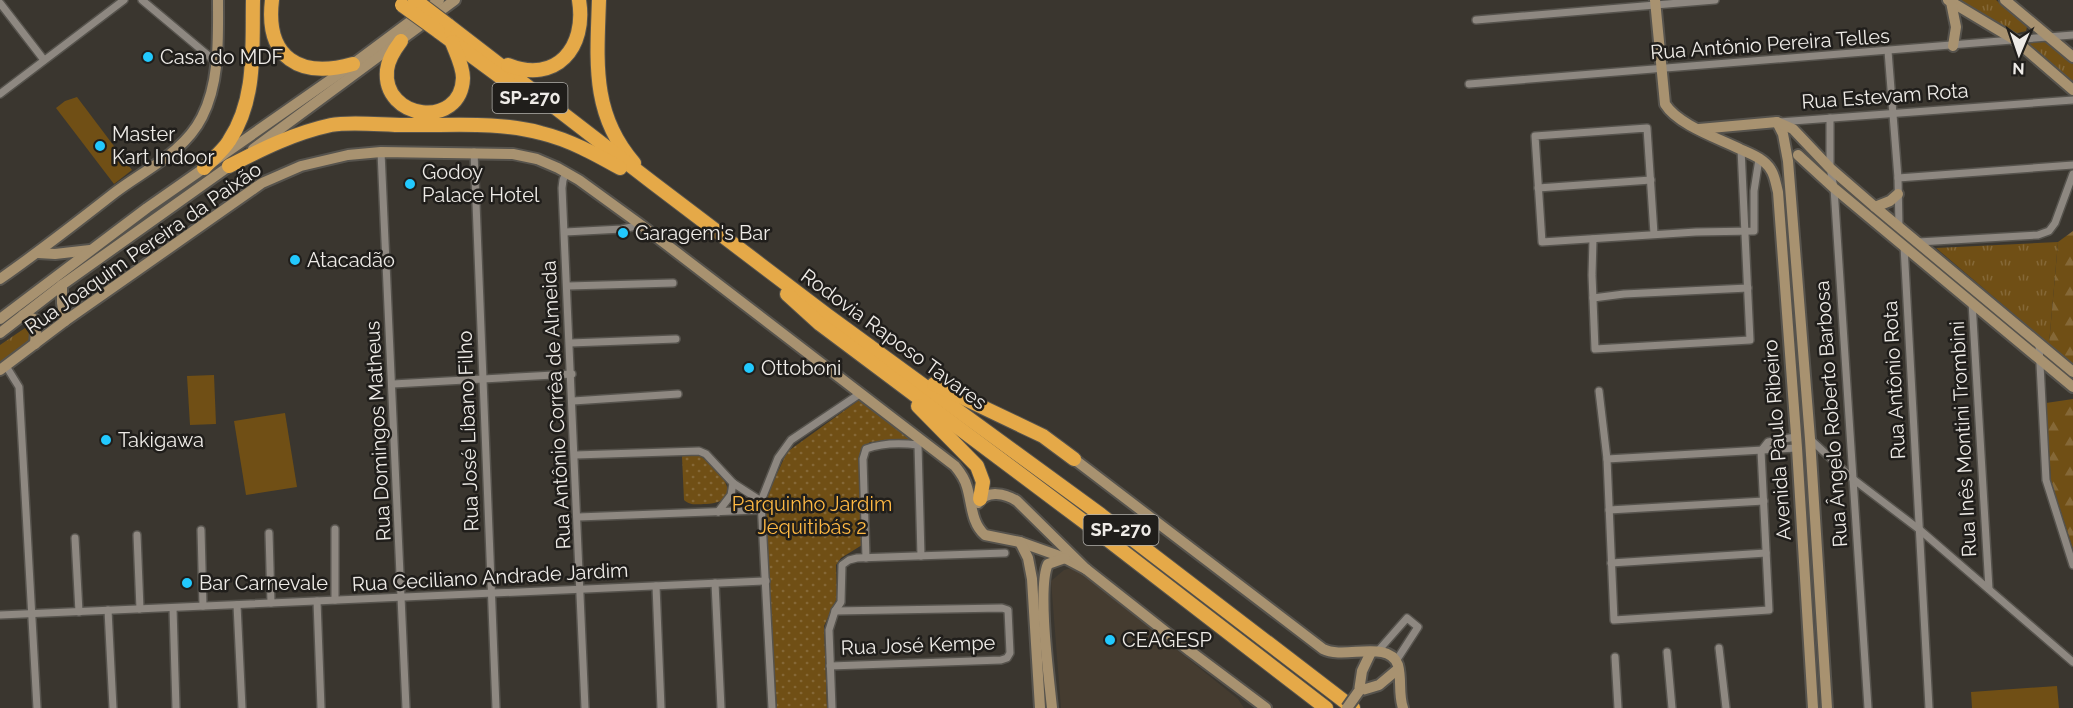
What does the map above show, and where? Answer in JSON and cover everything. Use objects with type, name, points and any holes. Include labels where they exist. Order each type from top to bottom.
[{"type":"highway","points":[[204,168],[228,143],[247,106],[252,73],[252,0]]},
{"type":"highway","points":[[272,0],[274,36],[288,58],[299,65],[315,69],[338,68],[353,64]]},
{"type":"highway","points":[[493,60],[520,70],[547,69],[557,64],[568,56],[578,34],[579,0]]},
{"type":"highway","points":[[599,0],[599,87],[607,121],[624,150],[652,183]]},
{"type":"highway","name":"Rodovia Raposo Tavares","points":[[401,1],[493,60],[1326,708]]},
{"type":"highway","name":"Rodovia Raposo Tavares","points":[[443,28],[452,42],[553,115],[787,295],[820,324],[883,363],[1101,515],[1353,708]]},
{"type":"highway","points":[[401,41],[391,56],[387,79],[395,98],[404,106],[423,114],[437,112],[448,106],[456,98],[462,86],[462,71],[452,42]]},
{"type":"highway","points":[[230,166],[273,143],[334,124],[501,126],[540,132],[568,142],[620,168]]},
{"type":"highway","points":[[883,363],[1043,436],[1074,459]]},
{"type":"highway","points":[[883,363],[977,466],[983,482],[980,499]]},
{"type":"street","points":[[0,94],[124,0]]},
{"type":"street","points":[[142,0],[216,62]]},
{"type":"street","points":[[0,279],[172,152],[194,131],[211,96],[216,62],[218,0]]},
{"type":"street","points":[[0,319],[147,208],[353,64],[438,0]]},
{"type":"street","points":[[0,333],[62,285],[230,166],[455,0]]},
{"type":"street","points":[[1476,20],[1655,3],[1715,0]]},
{"type":"street","points":[[2005,0],[2073,57]]},
{"type":"street","points":[[1950,1],[2015,40],[2073,90]]},
{"type":"street","points":[[1950,1],[1956,27],[1953,46]]},
{"type":"street","points":[[0,3],[44,60]]},
{"type":"street","points":[[1655,3],[1665,104],[1670,112],[1760,159],[1771,170],[1778,168],[1810,146]]},
{"type":"street","name":"Rua Antônio Pereira Telles","points":[[1469,84],[2073,35]]},
{"type":"street","name":"Rua Antônio Rota","points":[[1888,51],[1898,178],[1898,225],[1904,246],[1929,708]]},
{"type":"street","name":"Rua Estevam Rota","points":[[1699,129],[2073,100]]},
{"type":"street","name":"Rua Ângelo Roberto Barbosa","points":[[1830,118],[1830,168],[1834,188],[1868,708]]},
{"type":"street","points":[[1777,122],[1793,129],[1830,168],[2073,372]]},
{"type":"street","name":"Rua Ângelo Roberto Barbosa","points":[[1777,122],[1783,134],[1788,161],[1810,439],[1827,708]]},
{"type":"street","points":[[1593,239],[1595,349],[1750,340],[1742,149],[1738,135],[1743,124]]},
{"type":"street","points":[[1654,234],[1647,128],[1535,136],[1542,242],[1654,234],[1754,231],[1754,191],[1760,159]]},
{"type":"street","name":"Rua Joaquim Pereira da Paixão","points":[[3,368],[55,328],[262,183],[301,166],[348,155],[381,152],[513,154],[537,159],[567,173],[641,225],[861,393],[918,441],[956,466],[968,489],[972,513],[978,527]]},
{"type":"street","name":"Rua Domingos Matheus","points":[[381,152],[406,708]]},
{"type":"street","name":"Rua José Líbano Filho","points":[[474,152],[496,708]]},
{"type":"street","points":[[1798,155],[1834,188],[2073,387]]},
{"type":"street","points":[[1898,178],[2073,165]]},
{"type":"street","name":"Avenida Paulo Ribeiro","points":[[1771,170],[1778,192],[1813,708]]},
{"type":"street","name":"Rua Antônio Corrêa de Almeida","points":[[567,173],[562,188],[585,708]]},
{"type":"street","points":[[1904,246],[1916,242],[2038,235],[2049,231],[2055,223],[2073,174]]},
{"type":"street","points":[[1538,188],[1651,180]]},
{"type":"street","points":[[1875,207],[1890,201],[1898,194]]},
{"type":"street","points":[[565,232],[622,229],[641,225]]},
{"type":"street","points":[[38,253],[55,254],[94,249]]},
{"type":"street","points":[[568,286],[673,283]]},
{"type":"street","points":[[62,285],[65,321]]},
{"type":"street","points":[[1593,298],[1624,294],[1748,288]]},
{"type":"street","name":"Rua Inês Montini Trombini","points":[[1971,288],[1989,589]]},
{"type":"street","points":[[23,315],[55,328]]},
{"type":"street","points":[[34,319],[35,344]]},
{"type":"street","points":[[570,343],[676,339]]},
{"type":"street","points":[[2039,345],[2046,480],[2073,565]]},
{"type":"street","points":[[3,368],[19,387],[37,708]]},
{"type":"street","points":[[393,384],[572,374]]},
{"type":"street","points":[[1599,391],[1606,459],[1614,620],[1769,610],[1761,451],[1768,442],[1796,442]]},
{"type":"street","points":[[772,708],[760,501],[778,458],[791,440],[861,393]]},
{"type":"street","points":[[573,401],[678,394]]},
{"type":"street","points":[[1810,439],[1853,479],[1920,530],[2073,662]]},
{"type":"street","points":[[866,558],[863,459],[866,448],[918,441],[921,556]]},
{"type":"street","points":[[1606,459],[1761,451],[1796,442]]},
{"type":"street","points":[[575,455],[699,451],[706,454],[732,483],[760,501]]},
{"type":"street","points":[[1074,459],[1258,597],[1323,649],[1334,653],[1374,651],[1388,654],[1397,665],[1402,708]]},
{"type":"street","points":[[718,512],[731,495],[732,483]]},
{"type":"street","points":[[1086,569],[1065,558],[1006,538],[990,538],[978,527],[976,512],[980,499],[999,494],[1010,496],[1017,501],[1086,569],[1266,708]]},
{"type":"street","points":[[1609,510],[1764,501]]},
{"type":"street","points":[[578,517],[760,510]]},
{"type":"street","points":[[334,529],[335,600]]},
{"type":"street","points":[[201,531],[203,606]]},
{"type":"street","points":[[269,533],[271,603]]},
{"type":"street","points":[[137,536],[140,609]]},
{"type":"street","points":[[75,537],[79,612]]},
{"type":"street","points":[[1020,543],[1028,558],[1032,579],[1040,708]]},
{"type":"street","points":[[832,708],[829,630],[835,611],[841,602],[842,565],[849,560],[866,558],[1005,553]]},
{"type":"street","points":[[1611,563],[1766,553]]},
{"type":"street","points":[[1052,708],[1045,627],[1044,575],[1048,564],[1065,558]]},
{"type":"street","name":"Rua Ceciliano Andrade Jardim","points":[[0,615],[766,581]]},
{"type":"street","points":[[715,583],[721,708]]},
{"type":"street","points":[[656,586],[661,708]]},
{"type":"street","points":[[317,601],[321,708]]},
{"type":"street","points":[[237,605],[242,708]]},
{"type":"street","points":[[173,608],[176,708]]},
{"type":"street","name":"Rua José Kempe","points":[[830,666],[1001,660],[1007,658],[1010,653],[1008,610],[1002,608],[835,611]]},
{"type":"street","points":[[108,610],[113,708]]},
{"type":"street","points":[[1347,708],[1359,691],[1362,671],[1374,651],[1407,618],[1418,627],[1397,665],[1380,685],[1359,691]]},
{"type":"street","points":[[1719,648],[1726,708]]},
{"type":"street","points":[[1667,652],[1672,708]]},
{"type":"street","points":[[1615,657],[1618,708]]},
{"type":"street","points":[[1247,695],[1257,708]]},
{"type":"shaded area","name":"CEAGESP","points":[[1074,567],[1238,699],[1244,708],[1061,708],[1051,581],[1064,570]]},
{"type":"green space","points":[[1957,0],[1996,0],[2027,27],[2026,31],[2014,34]]},
{"type":"green space","points":[[2048,41],[2073,64],[2073,85],[2025,43]]},
{"type":"green space","name":"Master Kart Indoor","points":[[77,97],[132,170],[114,184],[56,108],[65,101]]},
{"type":"green space","points":[[2073,231],[2073,364],[2049,344],[2058,242]]},
{"type":"green space","points":[[2058,242],[2049,344],[1936,248]]},
{"type":"green space","points":[[28,326],[33,331],[33,342],[0,367],[0,345]]},
{"type":"green space","points":[[214,375],[216,424],[190,425],[187,376]]},
{"type":"green space","points":[[2073,399],[2073,549],[2051,481],[2046,403]]},
{"type":"green space","name":"Parquinho Jardim Jequitibás 2","points":[[859,400],[909,438],[870,442],[862,449],[859,460],[862,545],[841,558],[836,565],[837,598],[824,626],[827,708],[777,708],[763,504],[787,452]]},
{"type":"green space","points":[[285,413],[297,487],[246,495],[234,421]]},
{"type":"green space","points":[[684,453],[698,455],[714,467],[726,483],[728,491],[726,497],[719,502],[706,504],[692,504],[684,500],[682,457]]},
{"type":"green space","points":[[2057,686],[2059,708],[1972,708],[1971,692]]},
{"type":"place","name":"Casa do MDF","points":[[148,57]]},
{"type":"place","name":"Master Kart Indoor","points":[[100,146]]},
{"type":"place","name":"Godoy Palace Hotel","points":[[410,184]]},
{"type":"place","name":"Garagem's Bar","points":[[623,233]]},
{"type":"place","name":"Atacadão","points":[[295,260]]},
{"type":"place","name":"Ottoboni","points":[[749,368]]},
{"type":"place","name":"Takigawa","points":[[106,440]]},
{"type":"place","name":"Bar Carnevale","points":[[187,583]]},
{"type":"place","name":"CEAGESP","points":[[1110,640]]}]
